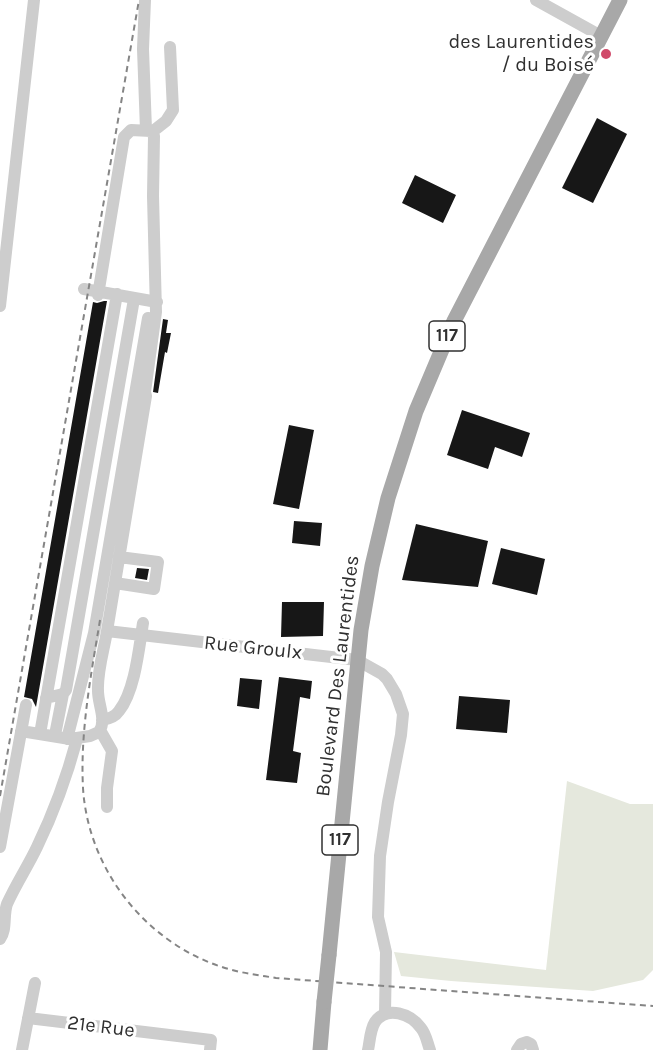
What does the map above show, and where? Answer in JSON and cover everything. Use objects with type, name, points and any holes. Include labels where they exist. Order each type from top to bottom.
[{"type":"main road","name":"Boulevard Des Laurentides","points":[[320,1050],[357,660],[364,607],[378,535],[403,449],[450,331],[620,0]]},
{"type":"street","points":[[0,306],[34,0]]},
{"type":"street","points":[[107,807],[111,751],[101,725],[98,691],[146,396],[153,302],[154,136],[149,131],[142,49],[145,0]]},
{"type":"street","points":[[536,0],[601,36]]},
{"type":"street","points":[[98,293],[124,137],[131,130],[149,131],[166,121],[173,110],[170,47]]},
{"type":"street","points":[[84,289],[153,302]]},
{"type":"street","points":[[40,734],[117,294]]},
{"type":"street","points":[[66,738],[63,694],[134,299]]},
{"type":"street","points":[[0,939],[3,933],[6,906],[38,846],[54,808],[66,738],[94,633],[153,302]]},
{"type":"street","points":[[115,583],[154,589],[157,571],[158,562],[119,557]]},
{"type":"street","points":[[21,731],[66,738],[90,736],[114,716],[123,705],[147,633],[158,623]]},
{"type":"street","name":"Rue Groulx","points":[[107,631],[147,633],[357,660]]},
{"type":"street","points":[[357,660],[387,679],[396,694],[403,714],[380,856],[378,917],[386,952],[385,1014]]},
{"type":"street","points":[[46,698],[63,694]]},
{"type":"street","points":[[0,847],[26,705]]},
{"type":"street","points":[[22,1050],[35,983]]},
{"type":"street","points":[[368,1050],[376,1021],[385,1014],[397,1013],[415,1021],[423,1031],[430,1050]]},
{"type":"street","name":"21e Rue","points":[[28,1018],[210,1045]]},
{"type":"street","points":[[517,1050],[521,1044],[527,1042],[531,1044],[532,1050]]},
{"type":"shaded area","points":[[567,781],[630,804],[653,804],[653,970],[643,980],[593,991],[401,976],[394,952],[546,970]]},
{"type":"building","points":[[597,118],[627,134],[593,203],[562,188]]},
{"type":"building","points":[[415,175],[456,195],[443,223],[402,203]]},
{"type":"building","points":[[107,301],[36,707],[32,699],[24,697],[93,302]]},
{"type":"building","points":[[163,319],[168,320],[166,333],[171,333],[167,353],[165,352],[158,393],[153,392]]},
{"type":"building","points":[[462,410],[530,433],[522,457],[495,447],[488,469],[447,455]]},
{"type":"building","points":[[289,425],[314,430],[299,509],[273,504]]},
{"type":"building","points":[[294,521],[322,523],[320,546],[292,543]]},
{"type":"building","points":[[416,524],[488,541],[478,587],[402,580]]},
{"type":"building","points":[[501,548],[545,559],[537,595],[492,584]]},
{"type":"building","points":[[137,568],[149,569],[147,580],[135,578]]},
{"type":"building","points":[[282,602],[324,602],[323,636],[281,637]]},
{"type":"building","points":[[279,677],[312,681],[310,699],[300,697],[293,751],[301,753],[297,783],[266,780]]},
{"type":"building","points":[[240,678],[262,680],[259,709],[237,706]]},
{"type":"building","points":[[459,696],[510,700],[507,733],[456,729]]},
{"type":"railway","points":[[0,796],[139,0]]},
{"type":"railway","points":[[100,620],[83,746],[83,788],[87,818],[96,847],[109,874],[126,899],[168,940],[222,967],[276,978],[653,1006]]},
{"type":"place","name":"des Laurentides / du Boisé","points":[[606,54]]}]
